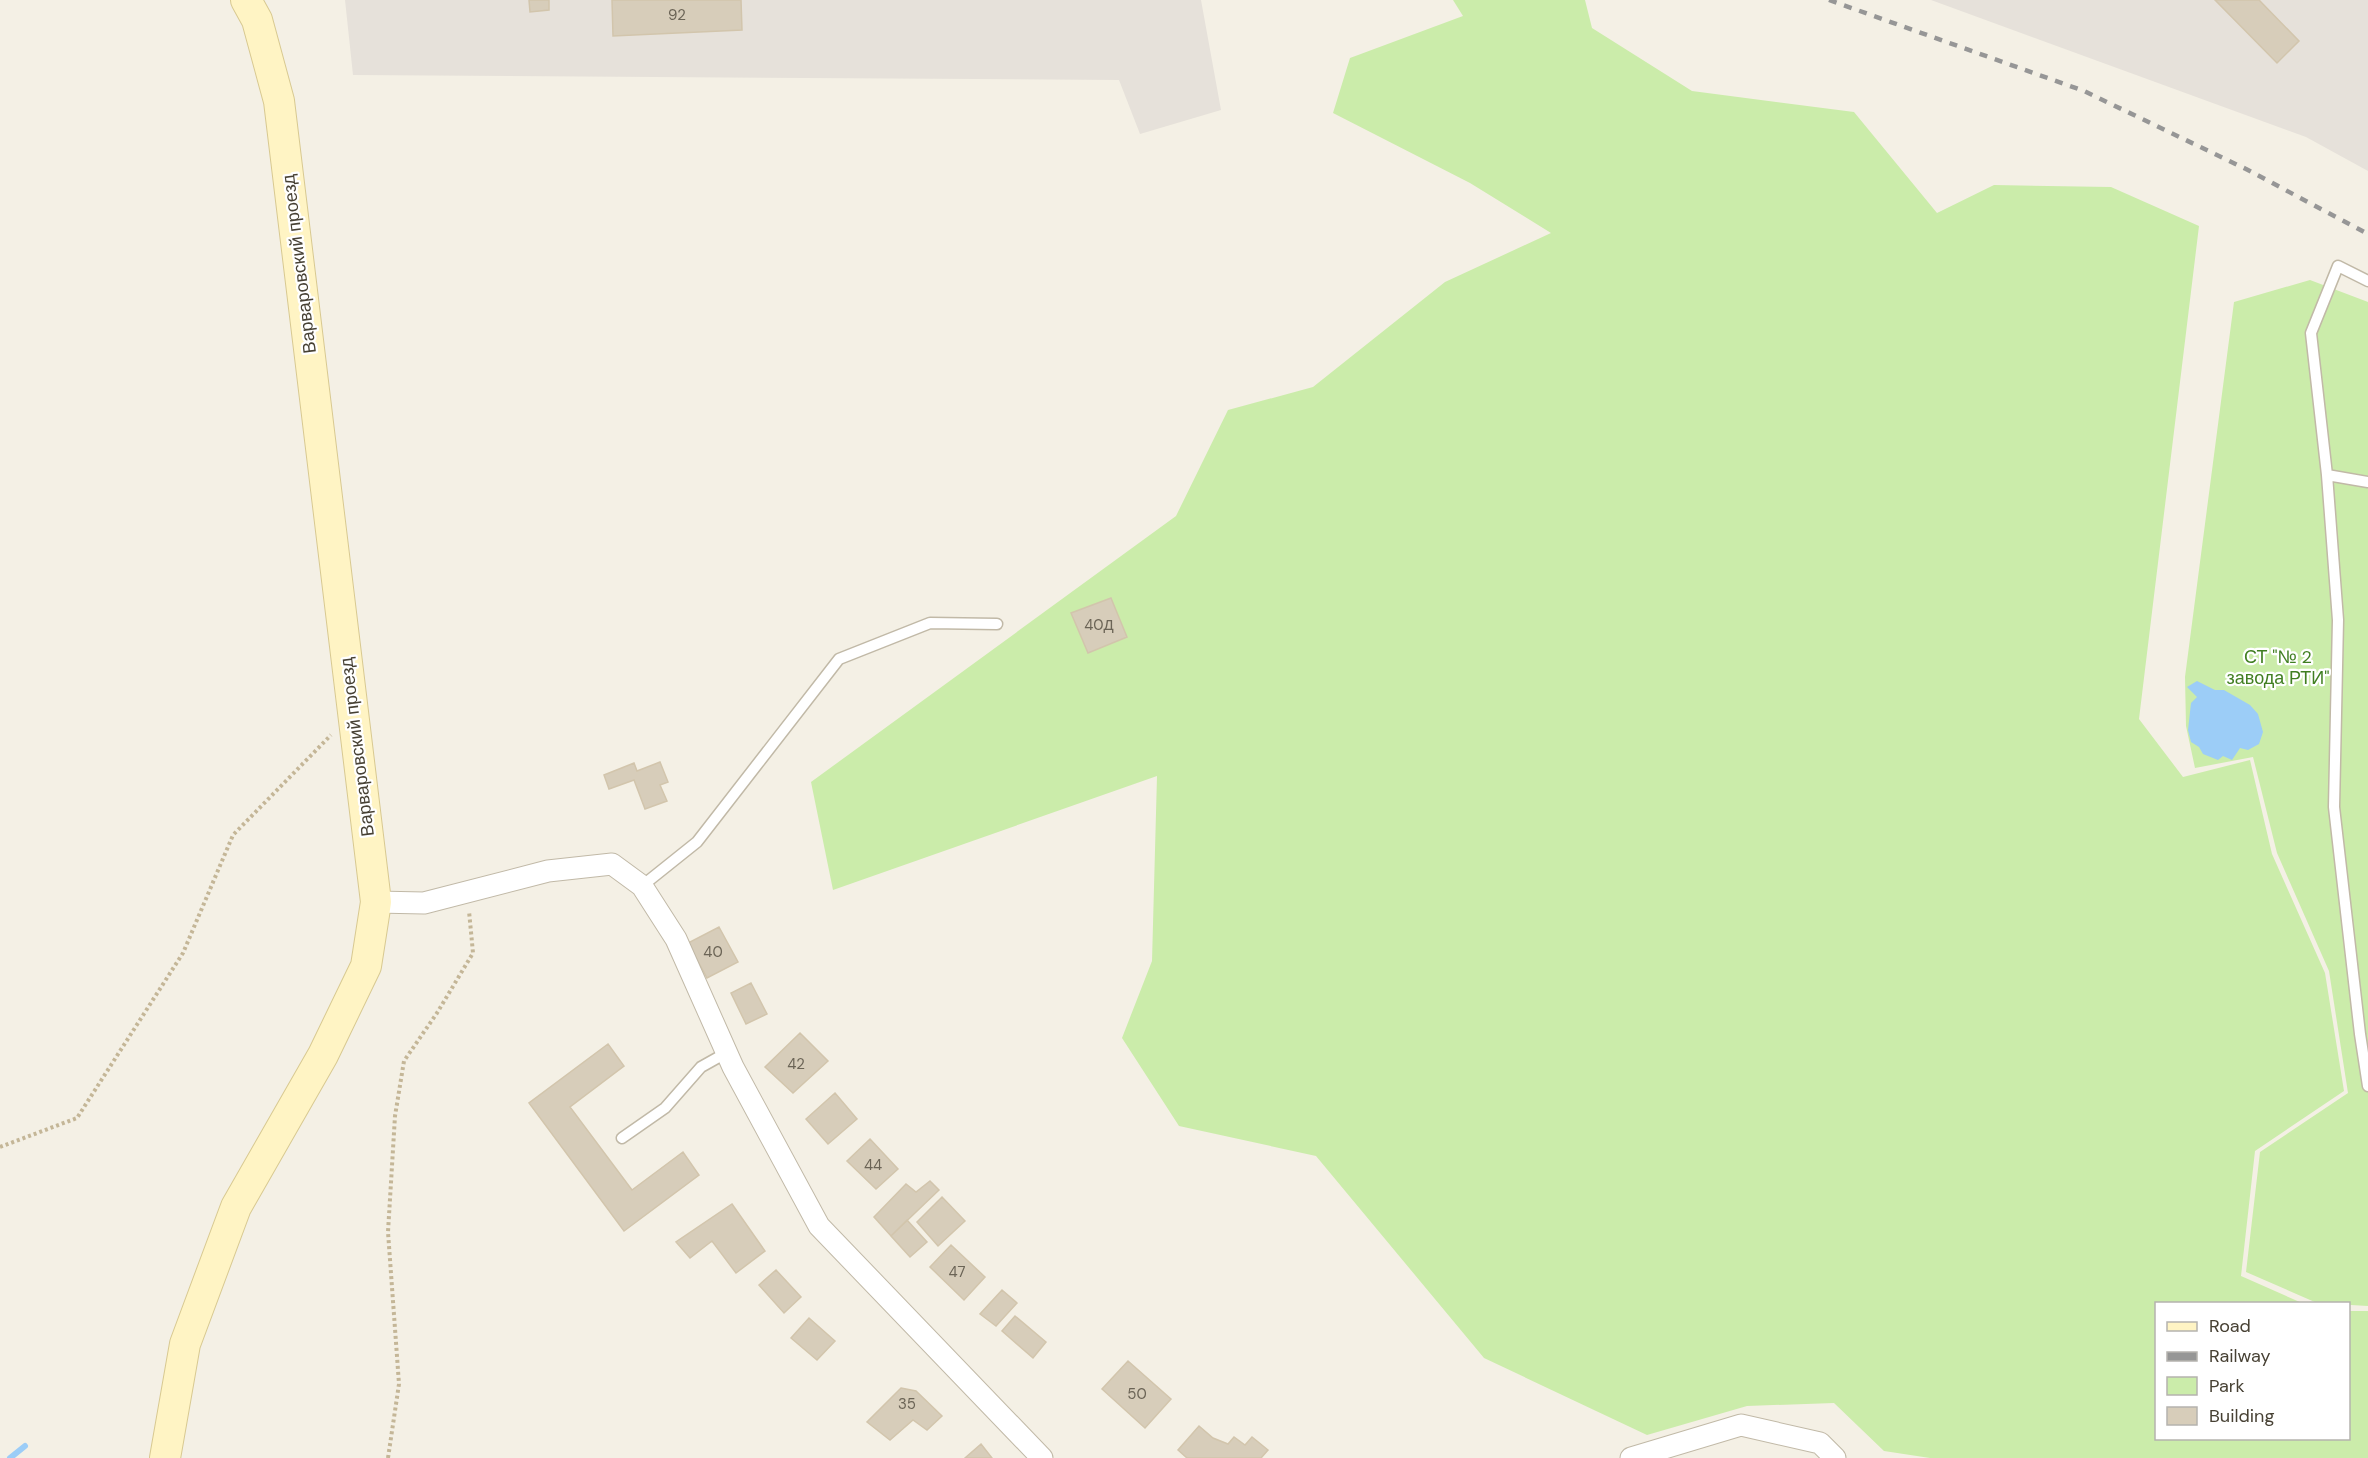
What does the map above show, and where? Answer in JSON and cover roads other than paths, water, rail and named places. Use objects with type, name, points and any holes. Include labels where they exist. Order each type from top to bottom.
[{"type":"street","name":"Варваровский проезд","points":[[165,1458],[185,1344],[236,1207],[323,1055],[366,966],[376,902],[279,101],[257,20],[246,0]]},
{"type":"street","points":[[376,902],[424,903],[548,872],[612,864],[642,886],[676,939],[726,1053],[819,1226],[1042,1458]]},
{"type":"street","points":[[1631,1458],[1741,1425],[1820,1443],[1835,1458]]},
{"type":"lane","points":[[2368,281],[2338,266],[2311,333],[2327,475],[2338,620],[2334,807],[2368,1086]]},
{"type":"lane","points":[[2327,475],[2368,482]]},
{"type":"lane","points":[[642,886],[697,842],[839,659],[930,623],[997,624]]},
{"type":"lane","points":[[622,1138],[665,1108],[701,1067],[726,1053]]},
{"type":"water","points":[[2197,681],[2215,690],[2224,690],[2250,705],[2258,714],[2263,732],[2259,744],[2248,750],[2240,748],[2232,760],[2223,756],[2218,760],[2203,754],[2199,747],[2191,742],[2188,730],[2191,703],[2197,697],[2187,687]]},
{"type":"waterway","points":[[10,1458],[25,1446]]},
{"type":"railway","points":[[1829,0],[2084,91],[2246,169],[2368,234]]},
{"type":"park label","name":"СТ \"№ 2 завода РТИ\"","points":[[2278,667]]}]
